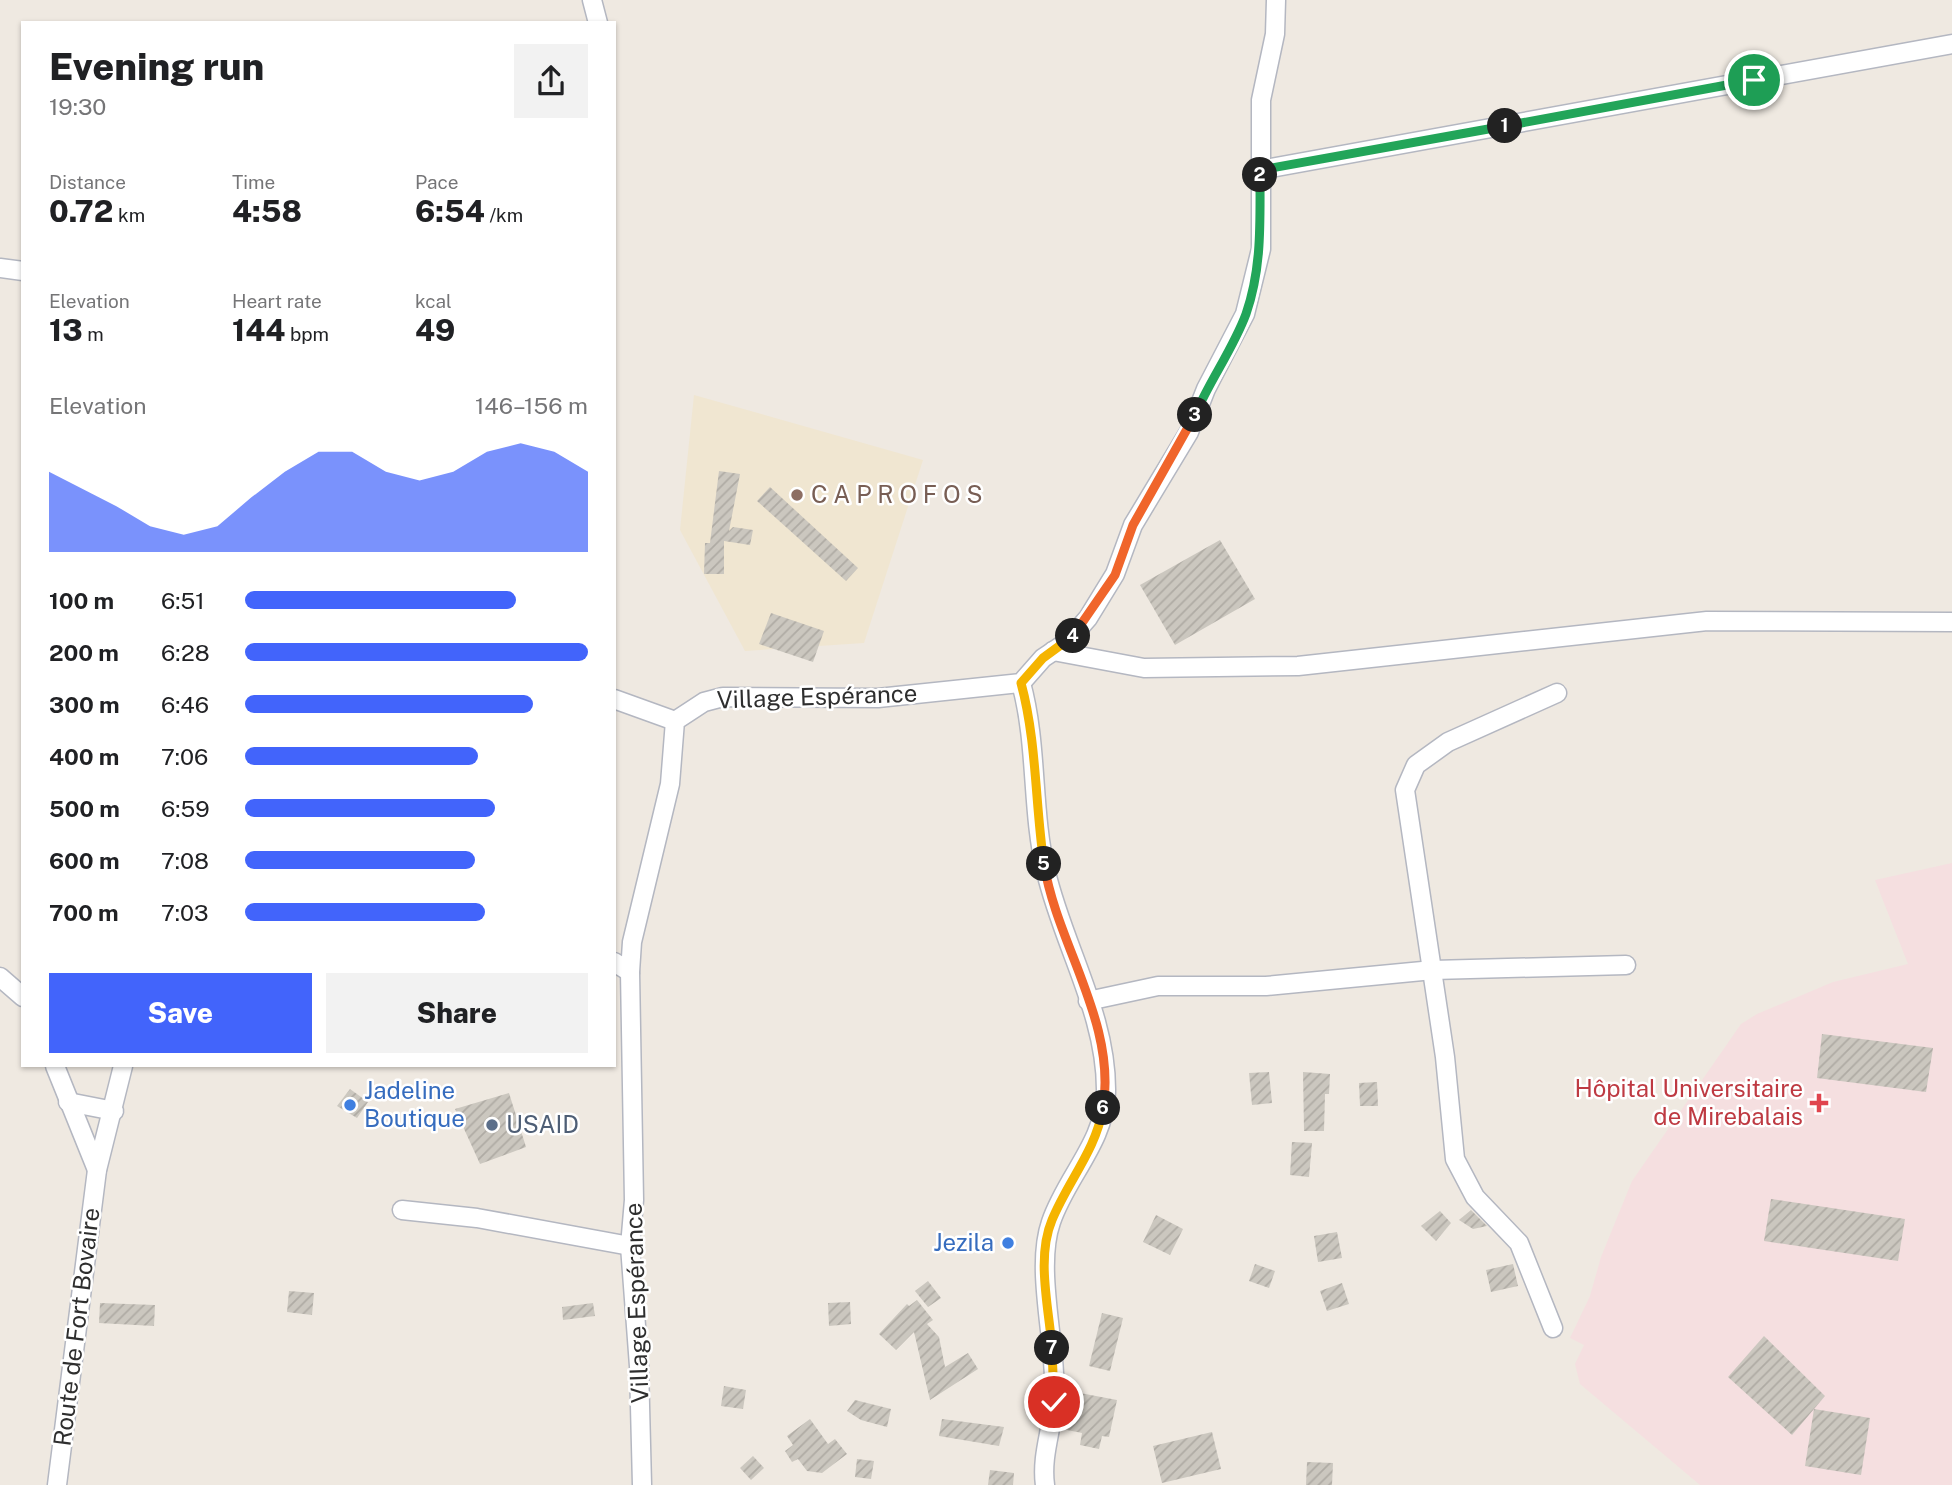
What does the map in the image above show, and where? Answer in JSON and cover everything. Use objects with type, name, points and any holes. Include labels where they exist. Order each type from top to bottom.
[{"type":"street","points":[[592,0],[597,21]]},
{"type":"street","points":[[1045,1485],[1042,1468],[1054,1402],[1043,1259],[1051,1222],[1099,1132],[1106,1092],[1099,1037],[1046,872],[1036,807],[1030,718],[1021,683],[1053,651],[1067,642],[1088,618],[1115,575],[1133,525],[1189,432],[1206,389],[1245,314],[1261,249],[1261,100],[1275,34],[1276,0]]},
{"type":"street","points":[[1260,170],[1952,44]]},
{"type":"street","points":[[0,268],[21,271]]},
{"type":"street","points":[[1053,651],[1143,668],[1298,666],[1707,621],[1952,622]]},
{"type":"street","name":"Village Espérance","points":[[642,1485],[639,1366],[630,1246],[634,1200],[622,967],[632,942],[670,784],[675,721],[704,702],[723,697],[878,698],[1021,683]]},
{"type":"street","points":[[1553,1328],[1520,1244],[1475,1197],[1455,1159],[1433,971],[1405,790],[1416,765],[1448,742],[1557,692]]},
{"type":"street","points":[[616,700],[675,721]]},
{"type":"street","points":[[1088,1001],[1158,986],[1279,986],[1433,971],[1626,965]]},
{"type":"street","points":[[0,977],[21,995]]},
{"type":"street","points":[[55,1067],[97,1170]]},
{"type":"street","name":"Route de Fort Bovaire","points":[[57,1485],[97,1170],[124,1067]]},
{"type":"street","points":[[68,1102],[114,1111]]},
{"type":"street","points":[[402,1210],[477,1217],[630,1246]]},
{"type":"shaded area","name":"C A P R O F O S","points":[[694,395],[923,460],[864,643],[745,651],[680,530]]},
{"type":"shaded area","name":"Hôpital Universitaire de Mirebalais","points":[[1952,863],[1952,1485],[1700,1485],[1580,1384],[1575,1364],[1584,1345],[1570,1338],[1590,1296],[1601,1257],[1632,1181],[1741,1024],[1757,1014],[1833,982],[1908,964],[1875,880]]},
{"type":"building","points":[[719,471],[740,474],[729,531],[733,527],[753,530],[750,545],[724,541],[724,574],[704,574],[705,543],[710,543]]},
{"type":"building","points":[[770,487],[858,568],[846,581],[757,501]]},
{"type":"building","points":[[1220,540],[1255,599],[1175,645],[1140,585]]},
{"type":"building","points":[[771,613],[824,631],[813,662],[759,644]]},
{"type":"building","points":[[1822,1034],[1933,1048],[1926,1092],[1817,1078]]},
{"type":"building","points":[[1269,1072],[1272,1103],[1252,1105],[1249,1073]]},
{"type":"building","points":[[1303,1072],[1330,1074],[1329,1094],[1325,1094],[1324,1131],[1304,1131]]},
{"type":"building","points":[[1377,1082],[1378,1106],[1360,1106],[1359,1083]]},
{"type":"building","points":[[350,1089],[368,1102],[357,1118],[337,1106]]},
{"type":"building","points":[[509,1093],[526,1147],[480,1164],[455,1109]]},
{"type":"building","points":[[1292,1142],[1312,1143],[1309,1177],[1290,1175]]},
{"type":"building","points":[[1771,1199],[1905,1219],[1898,1261],[1764,1241]]},
{"type":"building","points":[[1471,1210],[1487,1226],[1473,1229],[1459,1220]]},
{"type":"building","points":[[1440,1211],[1451,1223],[1436,1241],[1421,1226]]},
{"type":"building","points":[[1156,1215],[1183,1229],[1170,1255],[1143,1242]]},
{"type":"building","points":[[1337,1232],[1342,1258],[1318,1262],[1314,1236]]},
{"type":"building","points":[[1255,1264],[1275,1271],[1269,1288],[1249,1281]]},
{"type":"building","points":[[1513,1264],[1518,1286],[1491,1292],[1486,1270]]},
{"type":"building","points":[[928,1281],[941,1298],[928,1307],[915,1291]]},
{"type":"building","points":[[1342,1283],[1349,1304],[1327,1311],[1320,1291]]},
{"type":"building","points":[[289,1291],[314,1293],[312,1315],[287,1312]]},
{"type":"building","points":[[917,1300],[933,1320],[927,1324],[939,1337],[945,1367],[968,1353],[978,1369],[930,1400],[914,1332],[896,1350],[879,1334],[907,1304],[909,1306]]},
{"type":"building","points":[[850,1302],[851,1324],[829,1326],[828,1303]]},
{"type":"building","points":[[100,1303],[155,1305],[154,1326],[99,1323]]},
{"type":"building","points":[[593,1303],[595,1316],[563,1320],[562,1307]]},
{"type":"building","points":[[1102,1313],[1123,1318],[1110,1371],[1089,1366]]},
{"type":"building","points":[[1764,1336],[1825,1396],[1792,1435],[1728,1377]]},
{"type":"building","points":[[724,1386],[746,1390],[743,1409],[721,1406]]},
{"type":"building","points":[[1080,1393],[1117,1400],[1109,1437],[1102,1436],[1099,1449],[1080,1445],[1082,1433],[1062,1429],[1065,1404],[1077,1407]]},
{"type":"building","points":[[855,1400],[891,1409],[887,1427],[861,1420],[847,1411]]},
{"type":"building","points":[[1814,1409],[1870,1418],[1861,1475],[1805,1466]]},
{"type":"building","points":[[810,1419],[828,1444],[835,1439],[847,1454],[822,1473],[807,1471],[798,1459],[792,1462],[785,1451],[793,1445],[787,1436]]},
{"type":"building","points":[[942,1419],[1004,1427],[999,1446],[939,1436]]},
{"type":"building","points":[[1212,1432],[1221,1469],[1162,1483],[1153,1446]]},
{"type":"building","points":[[753,1456],[764,1468],[751,1480],[740,1468]]},
{"type":"building","points":[[857,1459],[874,1461],[871,1479],[855,1477]]},
{"type":"building","points":[[1307,1462],[1333,1463],[1332,1485],[1306,1485]]},
{"type":"building","points":[[990,1470],[1014,1473],[1013,1485],[988,1485]]},
{"type":"place","name":"C A P R O F O S","points":[[797,495]]},
{"type":"place","name":"Hôpital Universitaire de Mirebalais","points":[[1819,1103]]},
{"type":"place","name":"Jadeline Boutique","points":[[350,1105]]},
{"type":"place","name":"USAID","points":[[492,1125]]},
{"type":"place","name":"Jezila","points":[[1008,1243]]},
{"type":"route","points":[[1054,1402],[1048,1288],[1043,1259],[1051,1222],[1099,1132],[1106,1092],[1099,1037],[1046,872],[1036,807],[1030,718],[1021,683],[1043,658],[1067,642],[1088,618],[1115,575],[1133,525],[1189,432],[1206,389],[1245,314],[1261,249],[1260,170],[1754,80]]}]
